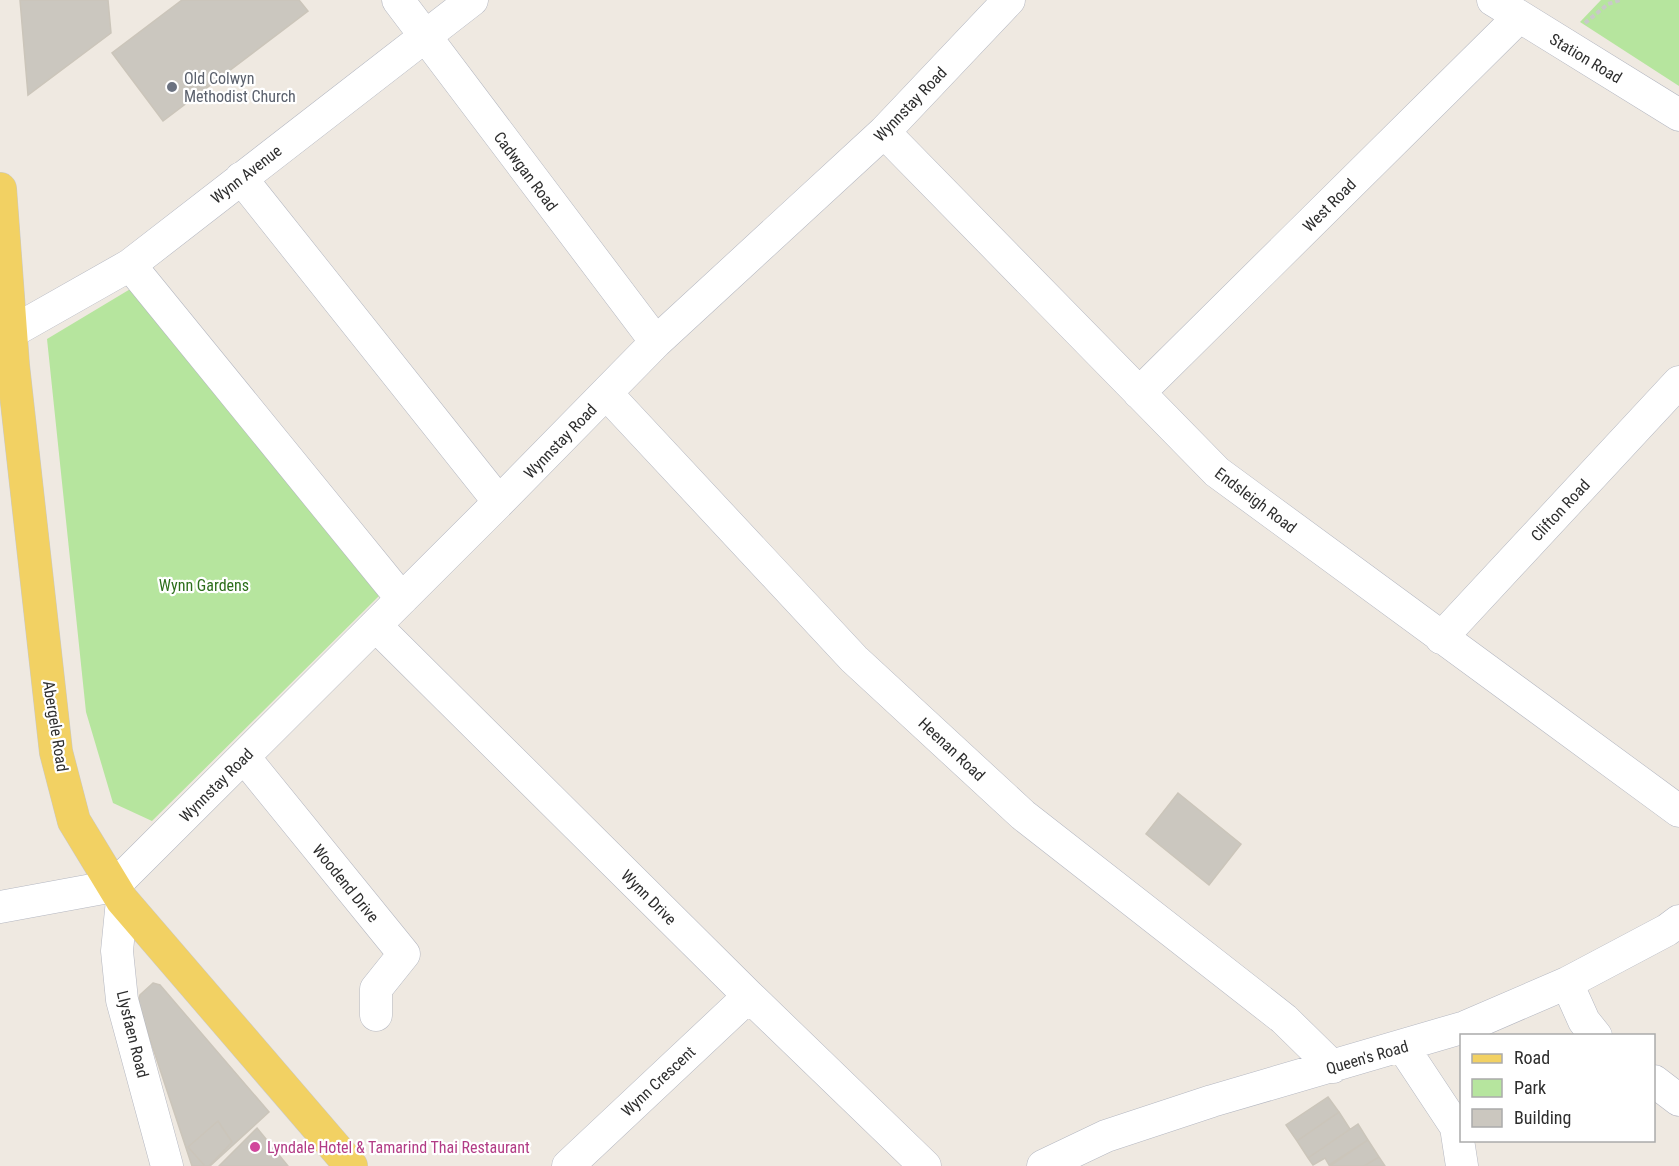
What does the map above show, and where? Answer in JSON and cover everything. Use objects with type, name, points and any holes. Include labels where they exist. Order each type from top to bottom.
[{"type":"main road","name":"Abergele Road","points":[[0,189],[10,333],[7,367],[56,752],[74,821],[118,893],[351,1166]]},
{"type":"street","name":"Cadwgan Road","points":[[398,0],[656,342]]},
{"type":"street","name":"Wynn Avenue","points":[[10,333],[130,265],[472,0]]},
{"type":"street","name":"Wynnstay Road","points":[[118,893],[244,757],[656,342],[884,132],[1009,0]]},
{"type":"street","name":"Station Road","points":[[1493,0],[1679,115]]},
{"type":"street","name":"West Road","points":[[1139,393],[1519,17]]},
{"type":"street","name":"Endsleigh Road","points":[[884,132],[1217,472],[1679,811]]},
{"type":"street","points":[[241,178],[499,502]]},
{"type":"street","points":[[130,265],[402,599]]},
{"type":"street","name":"Clifton Road","points":[[1441,638],[1679,382]]},
{"type":"street","name":"Heenan Road","points":[[606,393],[871,675],[1023,815],[1284,1019],[1333,1067]]},
{"type":"street","name":"Wynn Drive","points":[[376,626],[749,996],[925,1166]]},
{"type":"street","name":"Woodend Drive","points":[[244,757],[404,954],[376,988],[376,1015]]},
{"type":"street","points":[[0,907],[118,893]]},
{"type":"street","name":"Llysfaen Road","points":[[118,893],[117,951],[122,1000],[167,1166]]},
{"type":"street","name":"Queen's Road","points":[[1043,1166],[1106,1136],[1212,1101],[1465,1027],[1567,983],[1667,930],[1679,921]]},
{"type":"street","points":[[1567,983],[1584,1021],[1595,1034]]},
{"type":"street","name":"Wynn Crescent","points":[[568,1166],[749,996]]},
{"type":"street","points":[[1403,1047],[1456,1127],[1462,1166]]},
{"type":"street","points":[[1655,1082],[1679,1100]]},
{"type":"path","points":[[1560,42],[1608,4],[1620,0]]},
{"type":"green space","points":[[1601,0],[1679,0],[1679,86],[1580,22]]},
{"type":"green space","name":"Wynn Gardens","points":[[132,288],[380,595],[152,821],[113,803],[86,712],[47,339]]},
{"type":"building","points":[[20,0],[108,0],[111,33],[28,95]]},
{"type":"building","name":"Old Colwyn Methodist Church","points":[[182,0],[299,0],[308,11],[163,121],[112,53]]},
{"type":"building","points":[[1178,793],[1241,844],[1209,885],[1146,834]]},
{"type":"building","points":[[153,983],[160,985],[269,1112],[210,1166],[192,1166],[138,1003],[140,995]]},
{"type":"building","points":[[1328,1097],[1339,1112],[1297,1141],[1286,1125]]},
{"type":"building","points":[[1339,1112],[1350,1129],[1308,1158],[1297,1141]]},
{"type":"building","points":[[218,1121],[232,1142],[209,1166],[205,1166],[188,1147]]},
{"type":"building","points":[[1358,1124],[1368,1140],[1329,1165],[1325,1158],[1313,1165],[1308,1158]]},
{"type":"building","name":"Lyndale Hotel & Tamarind Thai Restaurant","points":[[257,1128],[288,1166],[219,1166]]},
{"type":"building","points":[[1368,1140],[1379,1157],[1364,1166],[1330,1166]]},
{"type":"building","points":[[1379,1157],[1385,1166],[1364,1166]]},
{"type":"place","name":"Old Colwyn Methodist Church","points":[[172,87]]},
{"type":"place","name":"Lyndale Hotel & Tamarind Thai Restaurant","points":[[255,1147]]}]
